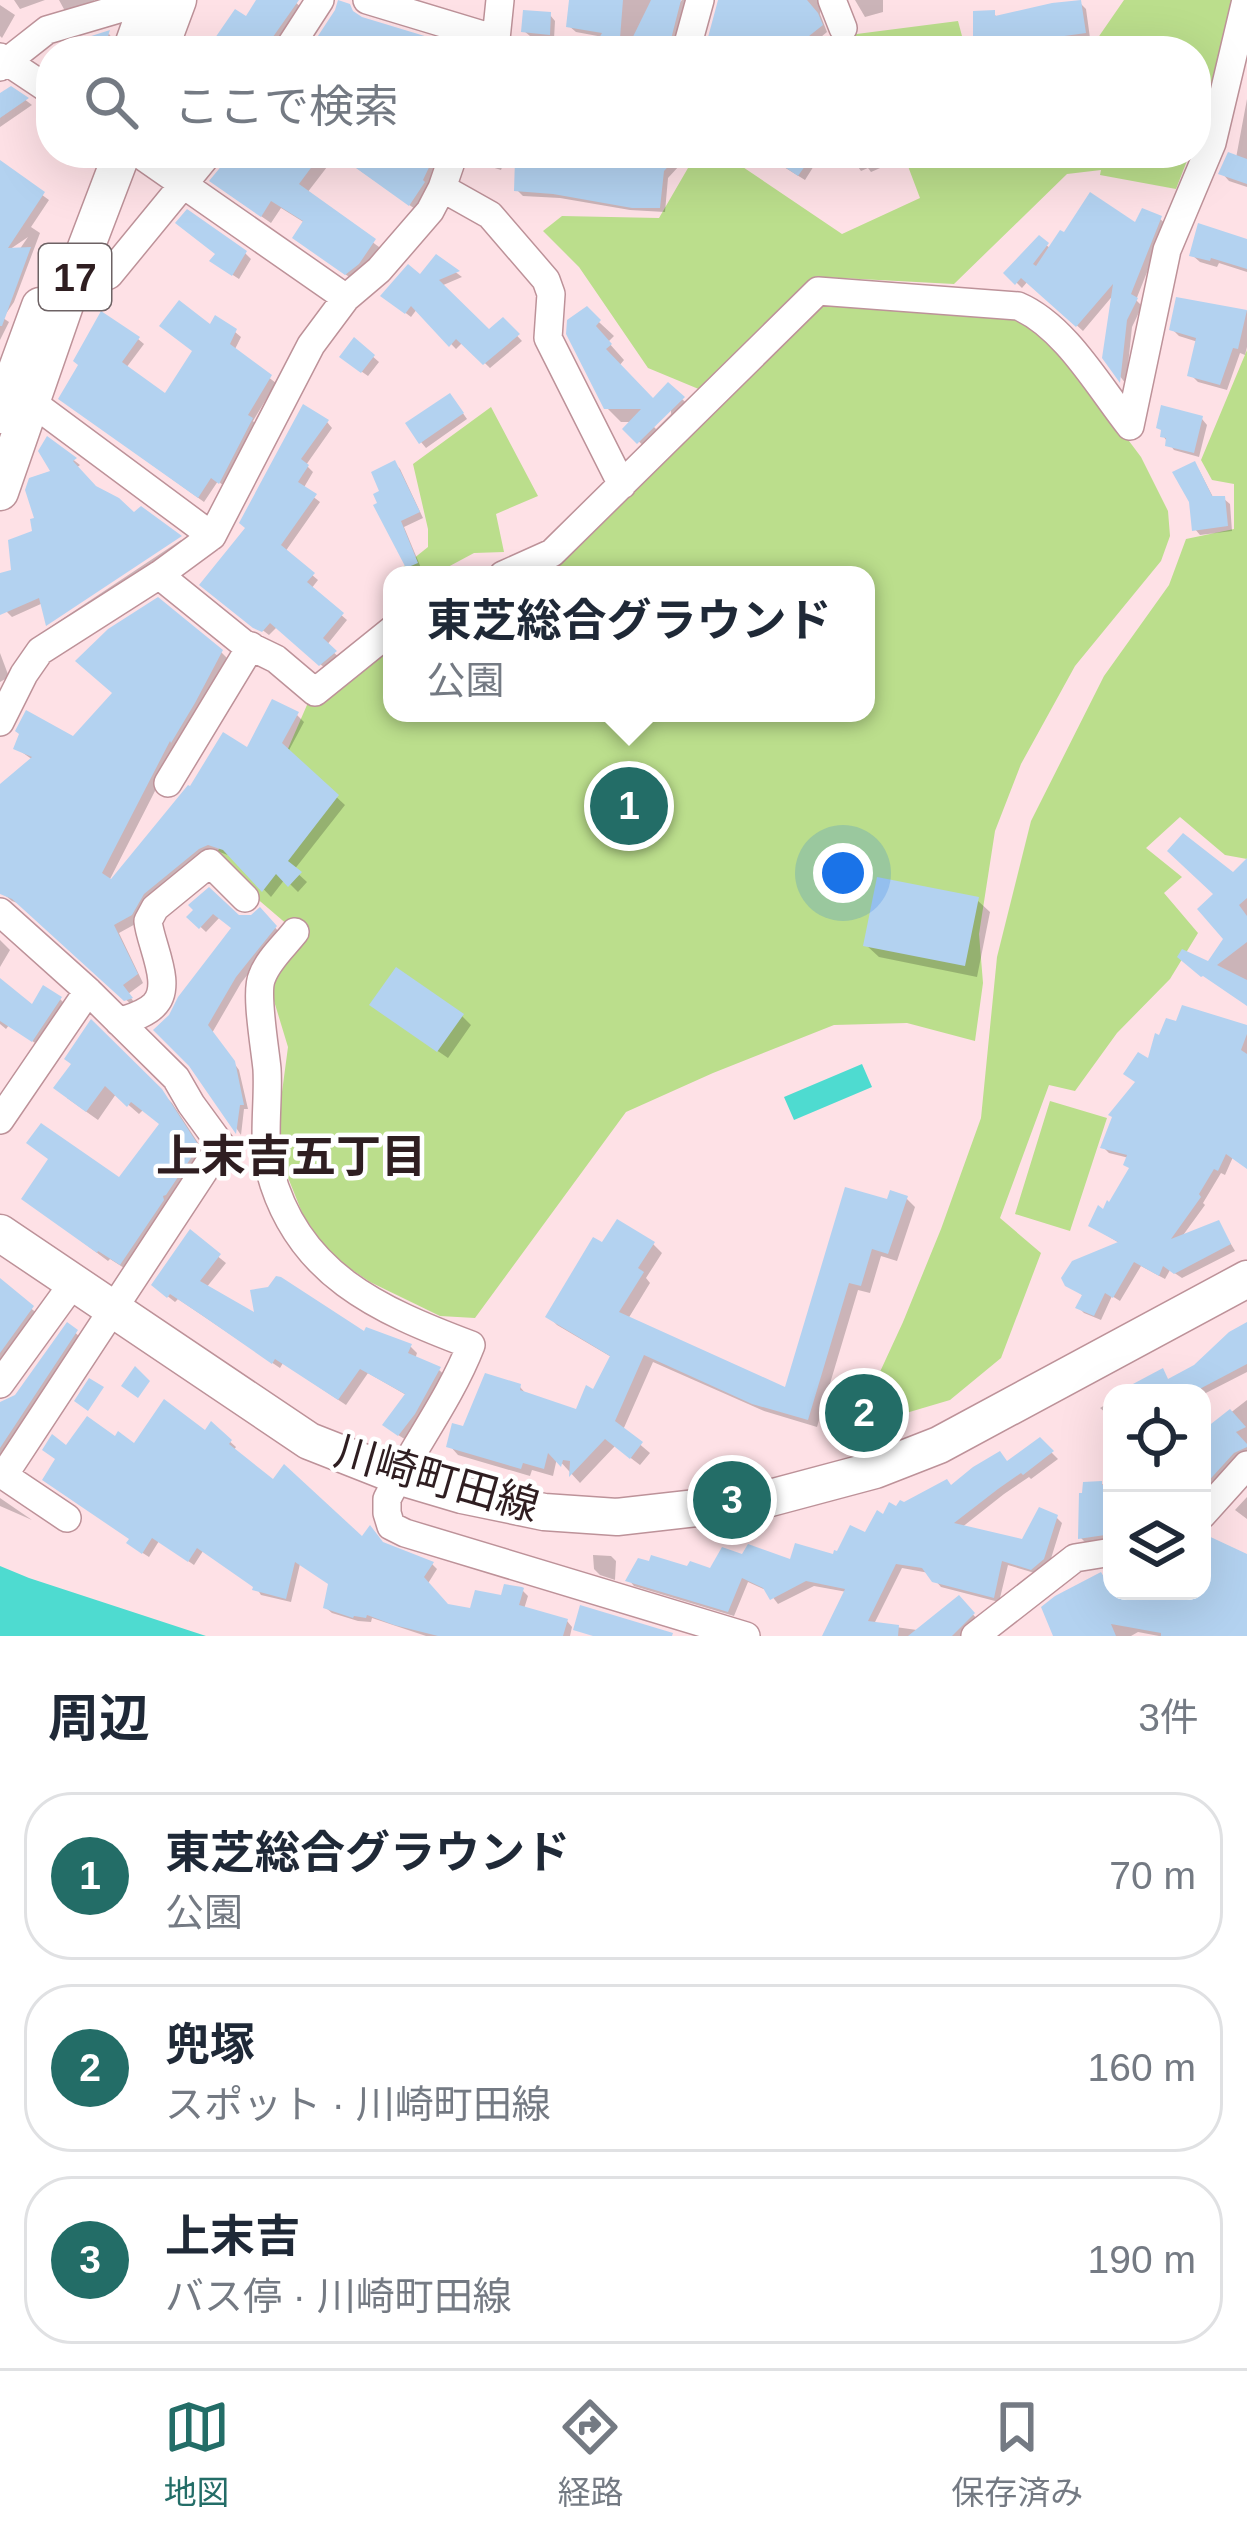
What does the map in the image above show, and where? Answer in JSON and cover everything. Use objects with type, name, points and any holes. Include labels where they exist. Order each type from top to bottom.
[{"type":"main road","points":[[139,36],[157,4]]},
{"type":"main road","points":[[157,4],[158,36]]},
{"type":"main road","name":"17","points":[[11,394],[90,168]]},
{"type":"main road","name":"17","points":[[11,394],[74,279],[116,168]]},
{"type":"main road","points":[[0,492],[11,394]]},
{"type":"main road","name":"川崎町田線","points":[[0,1232],[310,1441],[462,1495],[544,1512],[617,1517],[776,1498],[875,1470],[939,1445],[1247,1279]]},
{"type":"street","points":[[296,36],[320,0]]},
{"type":"street","points":[[367,0],[468,36]]},
{"type":"street","points":[[494,36],[500,0]]},
{"type":"street","points":[[690,36],[700,0]]},
{"type":"street","points":[[832,0],[843,28]]},
{"type":"street","points":[[1211,145],[1246,0]]},
{"type":"street","points":[[37,36],[103,6],[157,4]]},
{"type":"street","points":[[36,37],[3,61],[36,82]]},
{"type":"street","points":[[159,168],[346,298]]},
{"type":"street","points":[[74,279],[93,281],[109,275],[197,168]]},
{"type":"street","points":[[0,722],[40,651],[212,536],[311,345],[346,298],[379,270],[430,212],[449,168]]},
{"type":"street","points":[[523,566],[552,553],[818,291],[1018,306],[1037,314],[1059,334],[1130,427],[1167,250],[1201,168]]},
{"type":"street","points":[[442,188],[490,214],[546,280],[551,294],[548,338],[622,485]]},
{"type":"street","points":[[11,394],[212,536]]},
{"type":"street","points":[[159,575],[315,692],[383,637]]},
{"type":"street","points":[[168,782],[251,646]]},
{"type":"street","points":[[119,1022],[151,1009],[162,993],[149,936],[148,921],[155,908],[209,863],[245,898]]},
{"type":"street","points":[[0,912],[176,1078],[221,1145],[2,1474],[68,1518]]},
{"type":"street","points":[[295,932],[259,983],[269,1168],[284,1207],[298,1238],[320,1265],[382,1306],[470,1345],[459,1375],[387,1499],[391,1526],[746,1636]]},
{"type":"street","points":[[0,1120],[88,991]]},
{"type":"street","points":[[0,1384],[74,1282]]},
{"type":"street","points":[[1211,1505],[1247,1465]]},
{"type":"street","points":[[975,1636],[1076,1558],[1103,1554]]},
{"type":"green space","points":[[1124,0],[1236,0],[1211,92],[1211,36],[1099,36]]},
{"type":"green space","points":[[958,21],[962,36],[841,36]]},
{"type":"green space","points":[[688,168],[744,168],[842,234],[920,198],[909,168],[1184,168],[1176,189],[1100,175],[1101,170],[1067,174],[954,284],[822,277],[701,390],[648,368],[579,267],[543,231],[562,216],[659,218]]},
{"type":"green space","points":[[824,296],[1024,314],[1045,329],[1141,457],[1168,511],[1170,536],[1161,561],[1075,666],[1021,764],[995,831],[979,934],[983,983],[975,1041],[907,1023],[834,1025],[626,1112],[475,1318],[440,1316],[370,1282],[330,1255],[303,1215],[285,1170],[278,1122],[288,1047],[271,991],[282,961],[303,938],[211,859],[274,781],[310,698],[320,705],[383,652],[383,722],[875,722],[875,566],[539,566]]},
{"type":"green space","points":[[1247,350],[1247,859],[1225,855],[1180,817],[1146,848],[1182,877],[1164,893],[1198,933],[1170,979],[1117,1033],[1075,1091],[1049,1085],[1000,1218],[1041,1253],[1001,1358],[950,1400],[896,1416],[849,1439],[863,1418],[903,1322],[981,1118],[997,957],[1031,821],[1104,676],[1169,585],[1186,539],[1234,529],[1234,484],[1212,480],[1201,460]]},
{"type":"green space","points":[[491,407],[538,496],[496,514],[504,552],[474,553],[450,566],[404,566],[428,547],[413,464]]},
{"type":"green space","points":[[1050,1101],[1107,1118],[1070,1231],[1015,1214]]},
{"type":"water","points":[[862,1064],[872,1087],[794,1120],[784,1097]]},
{"type":"water","points":[[0,1566],[29,1578],[206,1636],[0,1636]]},
{"type":"building","points":[[256,0],[299,0],[274,36],[216,36],[235,9],[246,16]]},
{"type":"building","points":[[338,0],[350,4],[362,17],[425,36],[318,36]]},
{"type":"building","points":[[569,0],[623,0],[620,36],[566,27]]},
{"type":"building","points":[[651,0],[681,0],[672,36],[633,36]]},
{"type":"building","points":[[718,0],[807,0],[823,25],[809,36],[708,36]]},
{"type":"building","points":[[1081,0],[1086,33],[973,36],[973,11],[995,10],[995,16]]},
{"type":"building","points":[[523,10],[551,12],[550,35],[521,32]]},
{"type":"building","points":[[11,86],[29,98],[0,118],[0,93]]},
{"type":"building","points":[[1228,152],[1247,159],[1247,184],[1218,174]]},
{"type":"building","points":[[0,160],[45,192],[8,248],[31,247],[2,326],[0,326]]},
{"type":"building","points":[[220,168],[311,168],[299,184],[376,239],[345,275],[292,238],[303,221],[271,201],[261,217],[209,181]]},
{"type":"building","points":[[356,168],[429,168],[409,206]]},
{"type":"building","points":[[515,168],[667,168],[660,208],[514,191]]},
{"type":"building","points":[[1090,192],[1135,222],[1142,208],[1162,216],[1131,294],[1138,298],[1127,320],[1120,383],[1102,358],[1113,284],[1076,327],[1021,278],[1015,285],[1003,273],[1039,235],[1049,243],[1036,266]]},
{"type":"building","points":[[187,209],[247,251],[232,276],[209,261],[215,254],[175,223]]},
{"type":"building","points":[[1198,223],[1247,239],[1247,269],[1189,256]]},
{"type":"building","points":[[436,254],[460,271],[439,280],[489,329],[503,317],[520,334],[483,365],[456,339],[449,347],[411,306],[405,314],[380,296],[408,264],[420,274]]},
{"type":"building","points":[[1176,297],[1247,310],[1238,349],[1233,348],[1220,385],[1187,376],[1196,338],[1169,330]]},
{"type":"building","points":[[179,300],[210,324],[215,315],[237,329],[230,344],[272,375],[248,415],[253,418],[219,484],[211,478],[198,498],[58,399],[101,311],[140,337],[122,362],[165,393],[192,351],[159,326]]},
{"type":"building","points":[[587,306],[601,320],[596,326],[612,344],[606,349],[653,398],[668,382],[685,397],[637,444],[622,429],[641,409],[604,409],[566,334],[567,320]]},
{"type":"building","points":[[354,337],[375,355],[361,373],[339,357]]},
{"type":"building","points":[[450,393],[464,413],[419,444],[405,423]]},
{"type":"building","points":[[303,404],[329,420],[301,459],[309,465],[298,482],[317,494],[281,545],[315,573],[307,582],[344,613],[323,638],[337,651],[319,666],[270,623],[262,632],[253,628],[199,585],[245,528],[239,523]]},
{"type":"building","points":[[1161,405],[1203,416],[1194,453],[1165,446],[1166,438],[1156,428]]},
{"type":"building","points":[[47,436],[77,458],[73,461],[96,486],[134,512],[141,506],[182,536],[46,626],[39,598],[0,615],[0,573],[11,570],[8,540],[32,531],[30,519],[34,518],[25,490],[29,478],[50,471],[38,451]]},
{"type":"building","points":[[395,460],[420,512],[401,521],[418,563],[405,566],[373,505],[377,503],[373,494],[379,491],[371,472]]},
{"type":"building","points":[[1195,461],[1212,496],[1225,496],[1228,526],[1192,531],[1189,502],[1172,472]]},
{"type":"building","points":[[158,597],[223,650],[102,873],[111,879],[190,786],[223,732],[247,747],[272,699],[299,712],[282,743],[339,795],[288,861],[302,872],[288,887],[276,874],[262,892],[223,850],[208,845],[144,894],[132,915],[114,925],[138,974],[123,985],[133,998],[124,1001],[12,899],[0,894],[0,784],[32,757],[13,749],[19,734],[15,731],[26,710],[73,736],[112,693],[75,661],[108,629]]},
{"type":"building","points":[[1183,833],[1233,872],[1247,858],[1247,898],[1239,905],[1247,916],[1247,942],[1217,965],[1247,980],[1247,1006],[1177,957],[1182,949],[1208,961],[1223,939],[1197,909],[1213,894],[1167,851]]},
{"type":"building","points":[[877,877],[979,897],[965,966],[863,946]]},
{"type":"building","points":[[209,887],[239,915],[251,915],[260,907],[277,926],[236,977],[208,1025],[235,1061],[244,1105],[240,1105],[236,1134],[189,1066],[153,1030],[231,928],[213,914],[199,929],[186,917],[193,910],[188,905]]},
{"type":"building","points":[[396,967],[464,1014],[437,1052],[369,1005]]},
{"type":"building","points":[[0,978],[32,1004],[43,985],[62,997],[32,1042],[0,1021]]},
{"type":"building","points":[[1182,1005],[1247,1025],[1241,1050],[1247,1054],[1247,1169],[1226,1154],[1171,1239],[1219,1220],[1231,1244],[1174,1274],[1163,1266],[1159,1276],[1134,1262],[1113,1298],[1105,1293],[1094,1316],[1075,1308],[1082,1295],[1065,1286],[1061,1278],[1072,1261],[1118,1242],[1088,1226],[1098,1205],[1103,1209],[1109,1202],[1129,1168],[1123,1165],[1127,1155],[1100,1148],[1112,1117],[1108,1115],[1135,1082],[1123,1074],[1138,1052],[1148,1058],[1155,1033],[1159,1035],[1166,1018],[1176,1021]]},
{"type":"building","points":[[91,1019],[162,1089],[199,1146],[187,1164],[175,1163],[180,1174],[120,1265],[21,1199],[48,1159],[26,1143],[41,1123],[119,1177],[159,1124],[131,1102],[127,1107],[105,1086],[86,1112],[53,1088],[71,1064],[64,1059]]},
{"type":"building","points":[[845,1187],[887,1199],[890,1190],[908,1196],[888,1254],[872,1249],[861,1286],[849,1283],[808,1420],[752,1404],[644,1355],[615,1421],[643,1442],[630,1459],[605,1439],[569,1477],[570,1461],[563,1460],[561,1467],[548,1453],[544,1469],[523,1463],[521,1469],[446,1447],[452,1423],[463,1426],[485,1373],[576,1409],[586,1385],[593,1389],[610,1356],[545,1317],[593,1237],[602,1242],[617,1219],[655,1242],[638,1268],[644,1272],[619,1312],[785,1387]]},
{"type":"building","points":[[190,1229],[221,1254],[200,1281],[254,1312],[250,1290],[268,1287],[276,1276],[281,1277],[364,1331],[366,1327],[412,1344],[408,1353],[441,1367],[398,1436],[382,1425],[405,1394],[360,1369],[338,1400],[275,1359],[272,1364],[151,1285]]},
{"type":"building","points":[[0,1278],[34,1306],[0,1353]]},
{"type":"building","points":[[67,1322],[78,1330],[0,1448],[0,1402],[15,1395]]},
{"type":"building","points":[[1247,1322],[1247,1364],[1209,1384],[1133,1384],[1163,1368],[1168,1379],[1194,1365]]},
{"type":"building","points":[[135,1366],[150,1381],[138,1398],[121,1386]]},
{"type":"building","points":[[89,1378],[104,1387],[88,1411],[74,1401]]},
{"type":"building","points":[[164,1399],[205,1430],[211,1421],[232,1440],[229,1444],[273,1479],[284,1464],[362,1536],[370,1525],[383,1542],[434,1562],[424,1577],[448,1604],[470,1608],[475,1590],[501,1595],[504,1584],[522,1587],[519,1605],[568,1619],[563,1636],[438,1636],[367,1615],[353,1618],[323,1608],[328,1584],[295,1562],[286,1599],[252,1590],[197,1548],[188,1562],[152,1538],[142,1554],[126,1543],[129,1539],[42,1480],[55,1459],[42,1450],[52,1434],[66,1445],[87,1416],[134,1443]]},
{"type":"building","points":[[1230,1409],[1246,1427],[1236,1432],[1247,1447],[1234,1453],[1211,1478],[1211,1424]]},
{"type":"building","points":[[1040,1437],[1054,1451],[954,1523],[1022,1539],[1039,1507],[1058,1515],[1044,1559],[1031,1570],[1002,1561],[994,1598],[932,1582],[922,1568],[896,1564],[868,1621],[899,1625],[898,1636],[822,1636],[845,1589],[806,1581],[770,1600],[763,1588],[742,1578],[728,1612],[625,1581],[638,1558],[649,1561],[651,1555],[710,1568],[722,1547],[742,1554],[748,1544],[790,1559],[795,1543],[833,1554],[850,1525],[865,1532],[877,1510],[883,1514],[889,1502],[896,1506],[947,1479],[951,1485],[1000,1451],[1007,1461]]},
{"type":"building","points":[[1102,1481],[1103,1535],[1078,1539],[1079,1493],[1083,1482]]},
{"type":"building","points":[[1211,1537],[1247,1554],[1247,1636],[1161,1636],[1111,1624],[1116,1636],[1053,1636],[1041,1607],[1101,1572],[1103,1600],[1211,1600]]},
{"type":"building","points":[[959,1595],[975,1613],[952,1636],[908,1636]]},
{"type":"building","points":[[580,1605],[673,1633],[593,1636],[573,1630]]},
{"type":"place","name":"東芝総合グラウンド","points":[[629,806]]},
{"type":"place","name":"兜塚","points":[[864,1413]]},
{"type":"place","name":"上末吉","points":[[732,1500]]},
{"type":"district","name":"上末吉五丁目","points":[[291,1156]]}]
